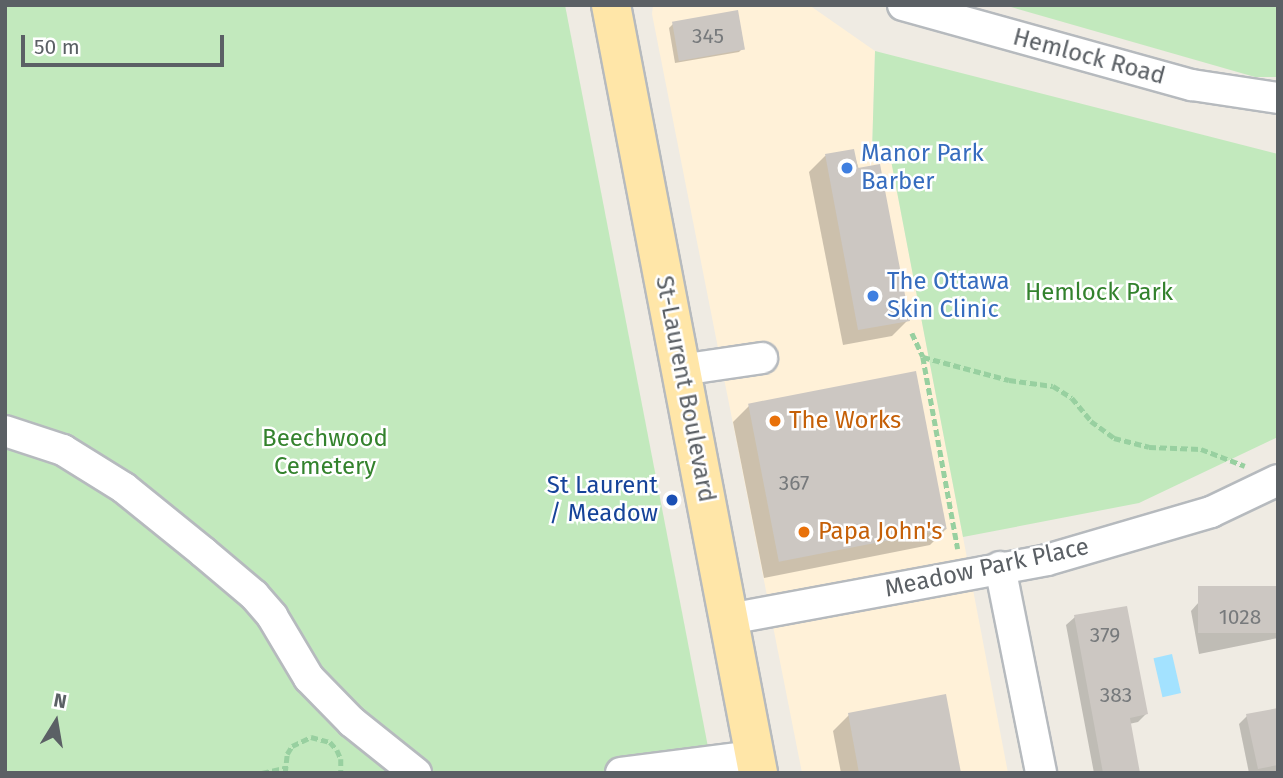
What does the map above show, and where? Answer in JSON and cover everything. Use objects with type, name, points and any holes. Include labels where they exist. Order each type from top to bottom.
[{"type":"main road","name":"St-Laurent Boulevard","points":[[611,5],[756,764]]},
{"type":"street","name":"Hemlock Road","points":[[903,5],[1192,85],[1278,98]]},
{"type":"street","points":[[681,370],[762,358]]},
{"type":"street","points":[[5,431],[63,450],[124,488],[204,552],[254,595],[272,617],[309,678],[352,722],[416,773]]},
{"type":"street","name":"Meadow Park Place","points":[[729,619],[1047,560],[1211,512],[1271,483]]},
{"type":"street","points":[[1000,567],[1041,773]]},
{"type":"street","points":[[621,773],[756,764]]},
{"type":"path","points":[[912,333],[923,357],[963,574]]},
{"type":"path","points":[[923,357],[1009,380],[1054,386],[1072,398],[1091,421],[1114,438],[1149,447],[1201,449],[1251,468],[1271,483]]},
{"type":"path","points":[[262,773],[284,771],[287,754],[292,746],[311,737],[330,743],[337,750],[341,759],[341,773]]},
{"type":"shaded area","points":[[653,5],[809,5],[875,51],[872,152],[889,149],[1008,773],[802,773],[652,14]]},
{"type":"green space","name":"Beechwood Cemetery","points":[[5,5],[565,5],[713,773],[5,773]]},
{"type":"green space","points":[[1004,5],[1278,5],[1278,77],[1255,77]]},
{"type":"green space","name":"Hemlock Park","points":[[875,51],[1278,154],[1278,437],[1139,503],[963,537],[889,150],[872,152]]},
{"type":"water","points":[[1172,654],[1181,693],[1162,697],[1153,658]]},
{"type":"building","points":[[738,10],[745,49],[679,61],[672,22]]},
{"type":"building","points":[[854,149],[858,168],[880,164],[910,321],[858,330],[825,154]]},
{"type":"building","points":[[916,371],[947,529],[779,562],[748,404]]},
{"type":"building","points":[[1198,586],[1278,586],[1278,633],[1198,633]]},
{"type":"building","points":[[1127,606],[1148,714],[1130,718],[1140,773],[1103,773],[1074,615]]},
{"type":"building","points":[[946,694],[961,773],[859,773],[848,713]]},
{"type":"building","points":[[1278,708],[1278,765],[1258,769],[1246,714]]},
{"type":"place","name":"Manor Park Barber","points":[[847,168]]},
{"type":"place","name":"The Ottawa Skin Clinic","points":[[873,296]]},
{"type":"place","name":"The Works","points":[[775,421]]},
{"type":"place","name":"St Laurent / Meadow","points":[[672,500]]},
{"type":"place","name":"Papa John's","points":[[804,532]]}]
